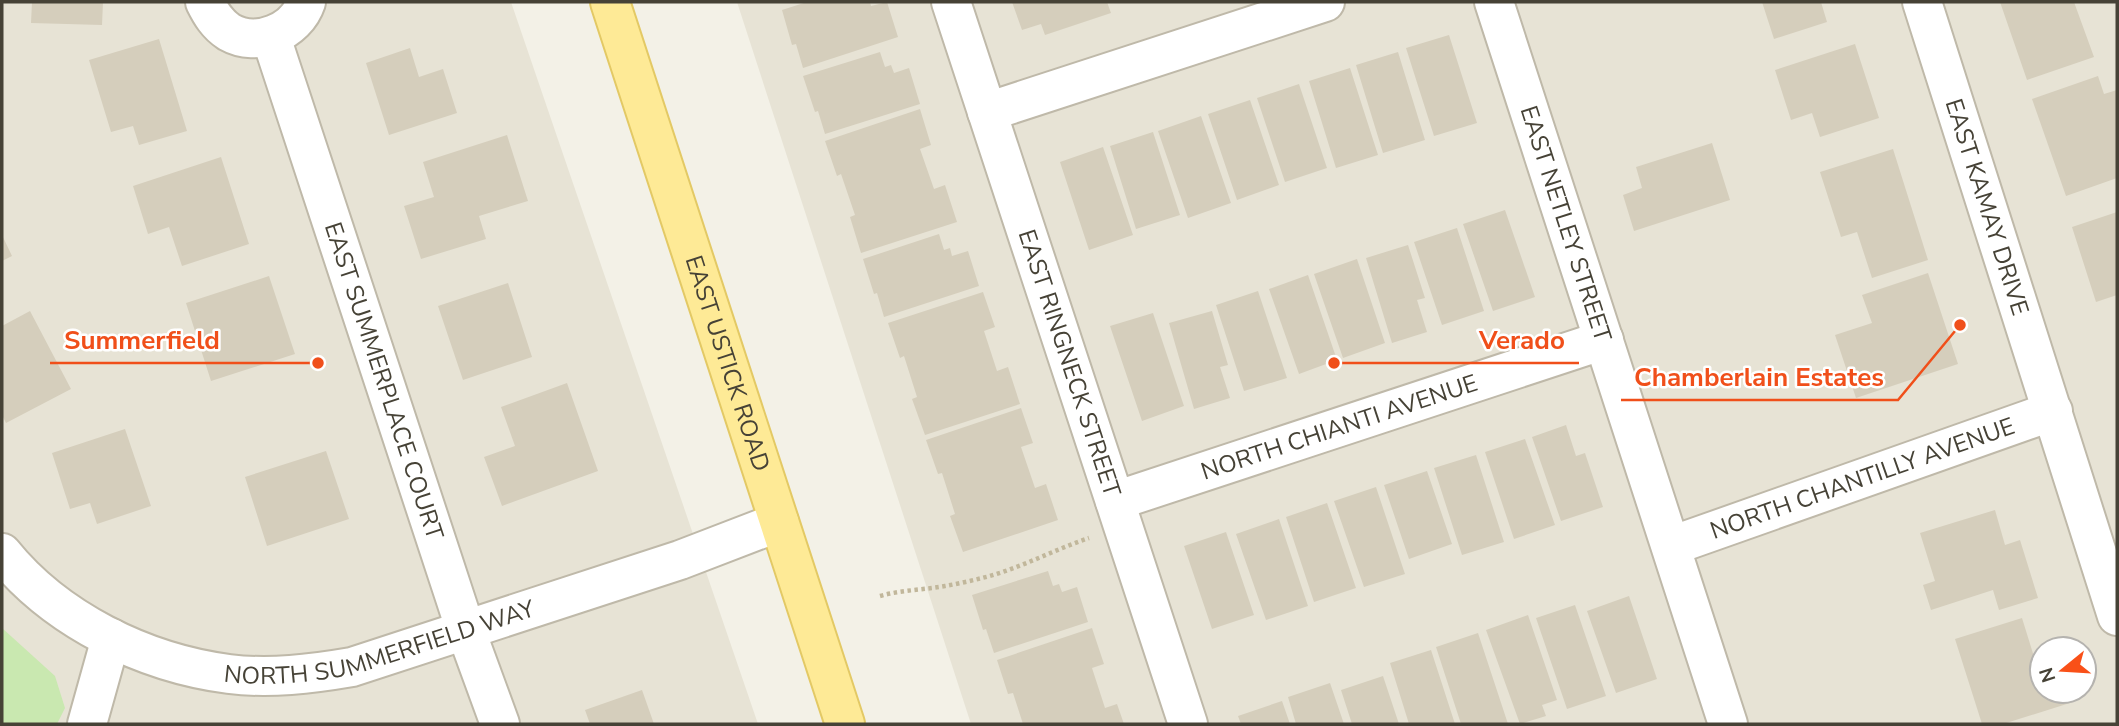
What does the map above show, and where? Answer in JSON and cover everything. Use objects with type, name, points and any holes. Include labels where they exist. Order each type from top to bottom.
[{"type":"main road","name":"EAST USTICK ROAD","points":[[610,2],[845,724]]},
{"type":"street","points":[[205,2],[213,19],[229,32],[250,38],[271,37],[289,27],[303,11],[306,2]]},
{"type":"street","name":"EAST RINGNECK STREET","points":[[951,2],[1188,724]]},
{"type":"street","points":[[987,111],[1325,2]]},
{"type":"street","name":"EAST NETLEY STREET","points":[[1494,2],[1728,724]]},
{"type":"street","name":"EAST KAMAY DRIVE","points":[[1922,2],[2117,616]]},
{"type":"street","name":"EAST SUMMERPLACE COURT","points":[[271,37],[466,631],[500,724]]},
{"type":"street","name":"NORTH CHIANTI AVENUE","points":[[1119,514],[1604,340]]},
{"type":"street","name":"NORTH CHANTILLY AVENUE","points":[[1671,546],[2053,411]]},
{"type":"street","name":"NORTH SUMMERFIELD WAY","points":[[2,553],[39,590],[72,616],[111,638],[149,655],[189,667],[230,674],[271,676],[311,674],[352,667],[680,560],[779,522]]},
{"type":"street","points":[[86,724],[111,638]]},
{"type":"path","points":[[880,596],[985,578],[1063,547],[1119,514]]},
{"type":"shaded area","points":[[2,2],[511,2],[758,724],[2,724]]},
{"type":"shaded area","points":[[737,2],[2117,2],[2117,724],[971,724]]},
{"type":"green space","points":[[2,628],[55,676],[65,708],[57,724],[2,724]]},
{"type":"building","points":[[32,2],[103,2],[102,25],[31,23]]},
{"type":"building","points":[[807,2],[870,2],[871,6],[887,2],[898,37],[803,68],[796,44],[792,45],[782,10]]},
{"type":"building","points":[[1012,2],[1107,2],[1111,13],[1045,35],[1041,24],[1022,30]]},
{"type":"building","points":[[1762,2],[1821,2],[1827,22],[1774,39]]},
{"type":"building","points":[[2000,2],[2074,2],[2094,57],[2027,80]]},
{"type":"building","points":[[1449,35],[1477,123],[1434,136],[1406,48]]},
{"type":"building","points":[[159,39],[187,131],[139,145],[133,126],[111,132],[89,60]]},
{"type":"building","points":[[1855,44],[1879,118],[1820,137],[1812,113],[1791,120],[1775,70]]},
{"type":"building","points":[[410,48],[419,77],[443,69],[457,113],[389,135],[366,63]]},
{"type":"building","points":[[880,52],[885,67],[891,65],[894,73],[909,68],[920,104],[825,134],[803,76]]},
{"type":"building","points":[[1398,52],[1425,140],[1383,153],[1356,65]]},
{"type":"building","points":[[1350,68],[1378,155],[1336,168],[1309,81]]},
{"type":"building","points":[[2098,76],[2104,94],[2117,90],[2117,178],[2066,196],[2032,99]]},
{"type":"building","points":[[1299,84],[1327,168],[1285,182],[1257,98]]},
{"type":"building","points":[[1250,100],[1279,185],[1237,200],[1208,114]]},
{"type":"building","points":[[920,109],[931,145],[920,149],[934,189],[945,185],[957,222],[861,253],[850,217],[855,215],[841,174],[837,176],[825,141]]},
{"type":"building","points":[[1201,116],[1231,203],[1188,218],[1158,131]]},
{"type":"building","points":[[1153,132],[1180,215],[1136,229],[1110,146]]},
{"type":"building","points":[[507,135],[528,201],[479,216],[486,239],[421,259],[404,206],[434,197],[423,162]]},
{"type":"building","points":[[1712,143],[1730,200],[1634,231],[1623,195],[1642,188],[1636,167]]},
{"type":"building","points":[[1103,147],[1133,235],[1089,250],[1060,162]]},
{"type":"building","points":[[1893,149],[1928,260],[1872,278],[1857,232],[1841,237],[1820,172]]},
{"type":"building","points":[[221,157],[249,244],[182,266],[169,227],[148,234],[133,186]]},
{"type":"building","points":[[1505,210],[1535,297],[1493,311],[1463,224]]},
{"type":"building","points":[[2117,212],[2117,295],[2096,302],[2072,227]]},
{"type":"building","points":[[1457,228],[1484,311],[1442,325],[1414,242]]},
{"type":"building","points":[[939,234],[944,250],[950,248],[952,256],[968,251],[979,286],[884,317],[863,259]]},
{"type":"building","points":[[2,235],[12,256],[2,261]]},
{"type":"building","points":[[1408,245],[1425,298],[1417,300],[1427,332],[1392,343],[1366,258]]},
{"type":"building","points":[[1357,259],[1385,343],[1343,358],[1314,274]]},
{"type":"building","points":[[1928,273],[1958,364],[1856,398],[1835,335],[1872,323],[1862,295]]},
{"type":"building","points":[[1308,275],[1337,360],[1299,374],[1269,289]]},
{"type":"building","points":[[269,276],[295,354],[211,381],[186,303]]},
{"type":"building","points":[[508,283],[532,357],[463,380],[438,306]]},
{"type":"building","points":[[1258,291],[1287,378],[1244,391],[1216,305]]},
{"type":"building","points":[[983,292],[995,327],[984,331],[997,371],[1008,367],[1020,404],[925,435],[912,399],[917,397],[904,356],[900,358],[888,323]]},
{"type":"building","points":[[30,311],[71,389],[6,423],[2,415],[2,326]]},
{"type":"building","points":[[1212,311],[1228,365],[1220,367],[1230,398],[1194,409],[1169,323]]},
{"type":"building","points":[[1153,313],[1184,406],[1142,421],[1110,326]]},
{"type":"building","points":[[567,383],[598,471],[502,506],[484,457],[515,446],[501,407]]},
{"type":"building","points":[[1021,408],[1033,443],[1021,447],[1035,488],[1046,484],[1058,520],[963,552],[950,516],[955,514],[942,473],[938,474],[926,440]]},
{"type":"building","points":[[1566,425],[1576,456],[1585,453],[1603,507],[1561,521],[1532,437]]},
{"type":"building","points":[[125,429],[151,506],[97,524],[90,503],[70,509],[52,453]]},
{"type":"building","points":[[1525,439],[1555,525],[1514,539],[1485,452]]},
{"type":"building","points":[[326,451],[349,519],[267,546],[245,477]]},
{"type":"building","points":[[1476,455],[1504,542],[1462,555],[1434,468]]},
{"type":"building","points":[[1427,471],[1452,544],[1409,559],[1384,485]]},
{"type":"building","points":[[1376,487],[1405,574],[1364,587],[1334,501]]},
{"type":"building","points":[[1327,503],[1356,588],[1314,602],[1286,517]]},
{"type":"building","points":[[1995,510],[2005,545],[2020,540],[2038,598],[1999,610],[1993,590],[1931,610],[1923,585],[1935,581],[1920,533]]},
{"type":"building","points":[[1279,519],[1308,606],[1266,620],[1236,534]]},
{"type":"building","points":[[1226,532],[1254,615],[1212,629],[1184,546]]},
{"type":"building","points":[[1048,571],[1053,586],[1059,584],[1062,592],[1077,587],[1088,622],[994,653],[986,629],[983,630],[972,595]]},
{"type":"building","points":[[1629,596],[1657,679],[1616,693],[1587,611]]},
{"type":"building","points":[[1575,605],[1606,696],[1567,709],[1536,618]]},
{"type":"building","points":[[1528,615],[1557,700],[1542,705],[1546,716],[1520,724],[1486,630]]},
{"type":"building","points":[[2022,618],[2028,637],[2028,705],[2063,705],[2003,724],[1982,724],[1955,639]]},
{"type":"building","points":[[1092,628],[1104,664],[1092,668],[1105,708],[1117,704],[1124,724],[1023,724],[1013,693],[1008,694],[997,660]]},
{"type":"building","points":[[1478,633],[1508,724],[1461,724],[1436,647]]},
{"type":"building","points":[[1431,650],[1455,724],[1409,724],[1390,663]]},
{"type":"building","points":[[1383,676],[1399,724],[1352,724],[1341,690]]},
{"type":"building","points":[[1330,683],[1344,724],[1296,724],[1288,697]]},
{"type":"building","points":[[642,690],[654,724],[590,724],[585,710]]},
{"type":"building","points":[[1282,701],[1290,724],[1241,724],[1238,716]]},
{"type":"place","name":"Chamberlain Estates","points":[[1960,325]]},
{"type":"place","name":"Summerfield","points":[[318,363]]},
{"type":"place","name":"Verado","points":[[1334,363]]}]
